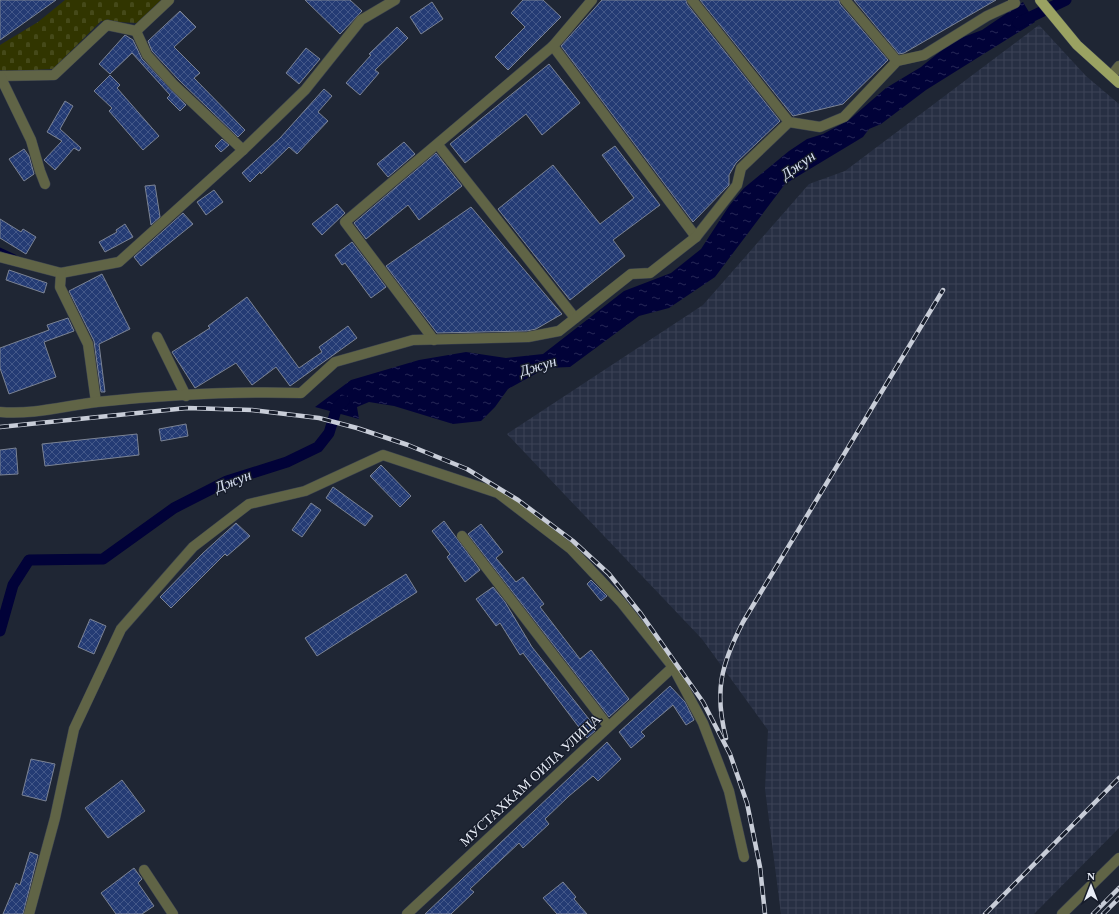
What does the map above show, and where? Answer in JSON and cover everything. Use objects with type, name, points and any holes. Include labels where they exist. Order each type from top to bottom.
[{"type":"main road","points":[[1040,0],[1077,45],[1112,75],[1119,83]]},
{"type":"street","points":[[136,31],[169,0]]},
{"type":"street","points":[[0,258],[61,273],[119,262],[243,150],[305,90],[361,20],[395,0]]},
{"type":"street","points":[[434,340],[345,222],[438,145],[553,46],[592,0]]},
{"type":"street","points":[[692,0],[789,122],[820,127],[844,117],[897,61],[924,56],[987,16],[1015,3],[1013,0]]},
{"type":"street","points":[[845,0],[897,61]]},
{"type":"street","points":[[45,184],[31,140],[0,76],[54,75],[107,25],[136,31]]},
{"type":"street","points":[[136,31],[147,55],[174,85],[243,150]]},
{"type":"street","points":[[553,46],[696,237]]},
{"type":"street","points":[[1112,75],[1119,66]]},
{"type":"street","points":[[0,412],[19,414],[96,402],[242,392],[301,393],[335,362],[413,340],[528,337],[559,331],[631,274],[650,273],[696,237],[737,185],[741,168],[789,122]]},
{"type":"street","points":[[438,145],[575,318]]},
{"type":"street","points":[[61,273],[60,287],[88,344],[96,402]]},
{"type":"street","points":[[158,337],[186,396]]},
{"type":"street","points":[[28,914],[55,818],[74,729],[121,629],[193,547],[249,504],[305,491],[383,455],[498,493],[571,549],[621,602],[673,667],[703,723],[729,791],[744,857]]},
{"type":"street","points":[[462,536],[608,726]]},
{"type":"street","name":"МУСТАХКАМ ОИЛА УЛИЦА","points":[[407,914],[673,667]]},
{"type":"street","points":[[1062,914],[1119,858]]},
{"type":"street","points":[[144,870],[173,914]]},
{"type":"shaded area","points":[[1039,25],[1086,76],[1119,104],[1119,828],[1034,914],[781,914],[765,789],[768,730],[702,639],[507,434],[703,305],[809,184],[845,171]]},
{"type":"green space","points":[[65,0],[163,0],[137,23],[101,21],[53,69],[0,72],[0,45],[38,22]]},
{"type":"water","points":[[1023,2],[1035,22],[926,90],[881,124],[869,129],[863,137],[785,184],[715,277],[669,308],[639,316],[570,367],[546,368],[508,389],[495,407],[481,421],[453,424],[394,406],[369,402],[357,407],[359,419],[315,407],[351,380],[419,360],[466,352],[506,358],[543,354],[624,291],[671,273],[701,249],[729,206],[744,188],[789,151],[807,139],[823,134],[849,120],[886,88],[921,67],[953,41],[982,30]]},
{"type":"building","points":[[0,0],[56,0],[0,40]]},
{"type":"building","points":[[305,0],[350,0],[362,11],[340,34]]},
{"type":"building","points":[[523,0],[543,0],[561,17],[508,70],[495,57],[525,27],[511,13]]},
{"type":"building","points":[[602,0],[686,0],[687,4],[780,121],[736,163],[729,175],[729,185],[693,222],[561,46]]},
{"type":"building","points":[[700,0],[839,0],[840,4],[888,60],[843,104],[793,116]]},
{"type":"building","points":[[854,0],[996,0],[904,53],[899,54]]},
{"type":"building","points":[[432,2],[443,19],[421,34],[410,17]]},
{"type":"building","points":[[180,11],[196,27],[174,47],[200,73],[194,78],[245,130],[238,137],[179,80],[152,51],[148,41]]},
{"type":"building","points":[[397,27],[408,38],[375,70],[379,73],[360,95],[346,83],[371,55],[369,54]]},
{"type":"building","points":[[125,35],[133,40],[142,59],[186,105],[180,111],[167,98],[170,95],[132,53],[110,74],[99,64]]},
{"type":"building","points":[[306,48],[320,59],[299,84],[286,73]]},
{"type":"building","points":[[549,64],[580,103],[542,135],[526,114],[465,163],[450,144]]},
{"type":"building","points":[[110,75],[120,85],[117,88],[159,136],[143,150],[109,111],[112,108],[94,91]]},
{"type":"building","points":[[324,89],[332,96],[318,112],[328,121],[297,154],[289,147],[261,174],[260,172],[250,182],[242,173],[280,138]]},
{"type":"building","points":[[65,101],[73,106],[60,129],[81,148],[79,151],[74,148],[55,170],[44,160],[62,141],[47,132]]},
{"type":"building","points":[[222,139],[229,145],[221,152],[215,146]]},
{"type":"building","points":[[404,142],[415,154],[388,177],[377,164]]},
{"type":"building","points":[[615,146],[660,205],[613,240],[625,256],[570,300],[498,209],[553,165],[600,224],[634,198],[602,155]]},
{"type":"building","points":[[24,149],[29,156],[34,174],[24,181],[9,159]]},
{"type":"building","points":[[436,153],[462,186],[419,220],[408,205],[366,239],[354,223]]},
{"type":"building","points":[[155,185],[160,217],[151,225],[145,186]]},
{"type":"building","points":[[214,190],[223,202],[206,215],[197,202]]},
{"type":"building","points":[[337,204],[345,213],[322,235],[312,224]]},
{"type":"building","points":[[471,207],[562,314],[536,329],[527,331],[437,333],[386,266]]},
{"type":"building","points":[[183,213],[193,224],[141,266],[134,257]]},
{"type":"building","points":[[0,219],[21,232],[23,229],[36,237],[26,254],[0,238]]},
{"type":"building","points":[[125,224],[133,237],[105,252],[99,242],[117,232],[116,230]]},
{"type":"building","points":[[352,242],[386,287],[371,298],[345,263],[342,265],[335,255]]},
{"type":"building","points":[[9,270],[47,283],[44,293],[6,280]]},
{"type":"building","points":[[102,274],[130,329],[99,344],[105,392],[101,392],[94,341],[69,291]]},
{"type":"building","points":[[247,297],[299,368],[322,352],[319,347],[348,326],[357,338],[290,386],[276,367],[252,385],[236,363],[195,388],[172,352],[210,328],[208,326]]},
{"type":"building","points":[[68,318],[74,331],[44,342],[56,377],[9,394],[0,368],[0,348],[49,330],[47,325]]},
{"type":"building","points":[[186,424],[188,436],[161,441],[159,429]]},
{"type":"building","points":[[137,434],[139,455],[45,466],[42,444]]},
{"type":"building","points":[[16,448],[18,474],[0,475],[0,450]]},
{"type":"building","points":[[381,465],[411,496],[400,507],[370,476]]},
{"type":"building","points":[[333,487],[373,516],[365,526],[326,498]]},
{"type":"building","points":[[311,503],[321,510],[302,537],[292,530]]},
{"type":"building","points":[[444,521],[480,570],[465,582],[447,557],[450,554],[432,531]]},
{"type":"building","points":[[236,523],[250,536],[227,556],[225,554],[171,608],[160,597],[203,553]]},
{"type":"building","points":[[481,524],[503,552],[496,558],[516,582],[523,577],[544,604],[540,607],[580,659],[591,650],[629,699],[609,717],[468,534]]},
{"type":"building","points":[[406,574],[417,592],[317,656],[305,638]]},
{"type":"building","points":[[591,580],[607,596],[601,601],[587,584]]},
{"type":"building","points":[[493,587],[505,602],[532,647],[596,728],[596,730],[587,738],[523,653],[520,655],[500,623],[496,626],[476,599]]},
{"type":"building","points":[[90,619],[106,626],[94,654],[78,647]]},
{"type":"building","points":[[670,686],[685,702],[694,720],[686,725],[673,705],[641,732],[645,736],[631,748],[619,732]]},
{"type":"building","points":[[607,742],[621,759],[598,781],[593,776],[569,796],[545,819],[549,824],[523,848],[519,843],[470,889],[474,892],[451,914],[425,914]]},
{"type":"building","points":[[31,759],[55,764],[46,801],[22,795]]},
{"type":"building","points":[[122,780],[145,811],[108,838],[85,808]]},
{"type":"building","points":[[30,852],[38,855],[23,914],[3,914],[16,883],[20,885]]},
{"type":"building","points":[[134,868],[142,879],[138,883],[154,906],[142,914],[116,914],[101,893]]},
{"type":"building","points":[[563,882],[576,897],[574,899],[587,914],[557,914],[543,898]]},
{"type":"waterway","name":"Джун","points":[[1018,23],[1066,0]]},
{"type":"waterway","points":[[0,249],[15,256]]},
{"type":"waterway","name":"Джун","points":[[0,631],[13,585],[29,560],[103,559],[174,508],[227,481],[287,462],[318,447],[329,433],[337,407],[344,401]]},
{"type":"railway","points":[[726,738],[720,706],[720,692],[725,665],[735,637],[943,290]]},
{"type":"railway","points":[[0,427],[187,408],[252,410],[319,418],[357,428],[408,445],[467,469],[518,500],[573,541],[609,574],[641,614],[703,702],[730,754],[747,803],[760,867],[765,914]]},
{"type":"railway","points":[[985,914],[1119,778]]},
{"type":"railway","points":[[1093,914],[1119,888]]},
{"type":"railway","points":[[1103,914],[1119,898]]}]
